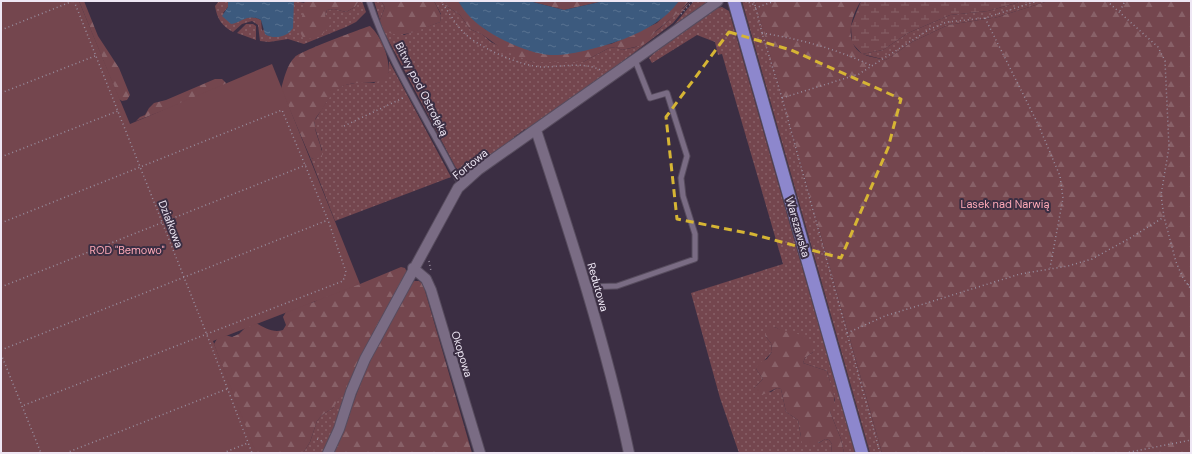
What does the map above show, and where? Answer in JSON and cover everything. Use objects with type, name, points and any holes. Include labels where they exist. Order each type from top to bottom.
[{"type":"main road","name":"Warszawska","points":[[734,1],[862,453]]},
{"type":"street","name":"Fortowa","points":[[328,453],[339,429],[357,377],[413,268],[451,199],[462,183],[478,170],[610,79],[718,1]]},
{"type":"street","name":"Redutowa","points":[[536,130],[585,287],[618,400],[629,453]]},
{"type":"street","name":"Okopowa","points":[[413,268],[426,279],[431,290],[480,453]]},
{"type":"lane","name":"Bitwy pod Ostrołęką","points":[[369,1],[375,20],[412,94],[457,178],[462,183]]},
{"type":"lane","points":[[585,287],[617,286],[695,259],[695,234],[683,196],[681,178],[687,156],[667,93],[650,98],[635,60]]},
{"type":"path","points":[[1,30],[73,1]]},
{"type":"path","name":"Działkowa","points":[[73,1],[207,335],[252,453]]},
{"type":"path","points":[[440,1],[463,32],[473,40],[502,55],[525,64],[541,67],[583,65],[602,71],[610,79]]},
{"type":"path","points":[[743,1],[755,6],[775,1]]},
{"type":"path","points":[[754,1],[880,453]]},
{"type":"path","points":[[782,98],[859,74],[930,29],[947,22],[985,18],[1037,1]]},
{"type":"path","points":[[1107,1],[1120,11],[1158,47],[1165,61],[1169,147],[1162,195],[1164,217],[1176,262],[1191,289]]},
{"type":"path","points":[[1120,11],[1125,1]]},
{"type":"path","points":[[985,18],[1038,124],[1060,176],[1063,198],[1050,268]]},
{"type":"path","points":[[762,33],[830,48],[872,66]]},
{"type":"path","points":[[1,93],[95,56]]},
{"type":"path","points":[[344,126],[412,94]]},
{"type":"path","points":[[1,223],[282,110],[328,220],[346,272],[343,281],[22,406]]},
{"type":"path","points":[[1,157],[118,111]]},
{"type":"path","points":[[1,287],[306,165]]},
{"type":"path","points":[[847,333],[886,316],[1020,274],[1068,266],[1092,259],[1132,238],[1164,217]]},
{"type":"path","points":[[1,350],[328,220]]},
{"type":"path","points":[[1188,284],[1191,281]]},
{"type":"path","points":[[1,354],[40,453]]},
{"type":"path","points":[[66,453],[228,389]]},
{"type":"path","points":[[1125,453],[1191,440]]},
{"type":"path","points":[[223,453],[248,443]]},
{"type":"highlighted area","points":[[729,32],[791,50],[901,99],[888,148],[841,258],[752,234],[677,219],[666,117]]},
{"type":"green space","name":"ROD \"Bemowo\"","points":[[1,1],[79,1],[130,124],[272,64],[360,284],[213,341],[256,453],[1,453]]},
{"type":"green space","points":[[79,1],[84,1],[98,36],[119,68],[130,95],[127,100],[122,101],[119,99]]},
{"type":"green space","points":[[219,1],[229,2],[228,7],[223,13],[239,21],[250,17],[261,20],[262,31],[294,1],[305,3],[305,10],[325,16],[327,10],[334,9],[346,12],[355,7],[359,1],[362,1],[366,12],[356,22],[304,44],[288,39],[269,42],[260,41],[258,25],[252,21],[242,24],[233,32],[226,27],[221,22],[216,11],[215,6]]},
{"type":"green space","points":[[302,1],[359,1],[355,7],[346,12],[334,9],[327,10],[325,16],[330,25],[322,35],[307,39],[303,38],[299,30],[305,3]]},
{"type":"green space","points":[[374,1],[381,1],[385,7],[380,20],[404,35],[440,22],[441,14],[434,1],[445,1],[448,7],[460,15],[470,29],[483,35],[491,42],[532,62],[583,62],[609,48],[616,47],[622,50],[636,47],[691,1],[673,23],[619,64],[621,67],[527,132],[525,129],[514,137],[516,140],[467,173],[461,172],[456,168],[383,30]]},
{"type":"green space","points":[[381,1],[434,1],[441,15],[440,22],[412,33],[390,33],[383,30],[380,20],[385,7]]},
{"type":"green space","points":[[445,1],[458,1],[471,17],[485,29],[531,51],[611,44],[657,23],[679,1],[689,1],[643,45],[622,50],[616,47],[609,48],[583,62],[532,62],[505,51],[483,35],[470,29],[460,15],[448,7]]},
{"type":"green space","points":[[529,1],[604,1],[564,10]]},
{"type":"green space","points":[[694,1],[709,1],[674,25]]},
{"type":"green space","points":[[742,1],[755,1],[757,7],[882,453],[870,453]]},
{"type":"green space","name":"Lasek nad Narwią","points":[[755,1],[861,1],[852,21],[852,42],[861,53],[886,60],[912,42],[948,25],[998,17],[1048,1],[1191,1],[1191,453],[882,453]]},
{"type":"green space","points":[[861,1],[1023,1],[988,11],[950,15],[908,33],[883,50],[862,54],[852,43],[851,26]]},
{"type":"green space","points":[[1023,1],[1048,1],[998,17],[948,25],[912,42],[886,60],[862,54],[883,50],[908,33],[950,15],[988,11]]},
{"type":"green space","points":[[722,7],[729,11],[855,453],[844,453],[841,439],[830,412],[835,400],[827,371],[803,363],[805,358],[813,352],[792,334],[785,333],[775,327],[765,336],[771,343],[772,352],[756,369],[763,379],[754,388],[771,392],[777,388],[781,389],[786,412],[798,420],[801,437],[819,443],[825,439],[829,440],[832,444],[831,453],[739,453],[720,398],[691,293],[783,264],[722,54],[718,55],[715,42],[697,35],[652,63],[649,58],[660,47],[717,8]]},
{"type":"green space","points":[[246,24],[253,24],[256,26],[256,40],[237,33]]},
{"type":"green space","points":[[370,26],[378,36],[384,48],[388,60],[389,72],[382,81],[348,84],[335,91],[315,119],[315,130],[321,148],[322,157],[313,159],[310,157],[281,89],[288,68],[292,60],[299,54]]},
{"type":"green space","points":[[389,61],[451,177],[335,221],[310,157],[313,159],[322,150],[315,128],[315,120],[333,91],[344,85],[361,82],[374,83],[389,72]]},
{"type":"green space","points":[[215,79],[222,79],[226,83],[224,87],[136,121],[145,115],[154,103],[166,100]]},
{"type":"green space","points":[[401,267],[405,268],[407,272],[343,392],[333,408],[322,415],[317,421],[310,442],[303,453],[254,453],[214,344],[218,337],[225,335],[232,337],[239,334],[247,326],[256,323],[272,330],[283,330],[286,325],[283,317],[286,312],[314,302],[332,291],[348,285],[360,284]]},
{"type":"green space","points":[[414,281],[419,281],[423,284],[472,453],[334,453],[368,364],[406,290]]},
{"type":"green space","points":[[775,327],[799,334],[812,342],[813,352],[805,358],[803,363],[827,371],[834,398],[833,408],[830,412],[841,439],[844,453],[831,453],[832,444],[829,440],[825,439],[814,444],[802,443],[798,420],[786,412],[781,389],[777,388],[762,395],[753,392],[754,388],[763,379],[756,369],[758,363],[767,359],[772,352],[771,343],[765,336],[767,330]]},
{"type":"green space","points":[[362,357],[325,453],[303,453],[310,442],[317,421],[322,415],[333,408]]},
{"type":"water","points":[[228,1],[294,1],[293,28],[288,34],[280,37],[272,37],[265,34],[261,20],[256,18],[252,17],[231,24],[222,16],[228,7]]},
{"type":"water","points":[[458,1],[529,1],[564,10],[604,1],[679,1],[668,14],[654,24],[624,39],[578,52],[550,55],[530,51],[497,37],[471,18]]}]
